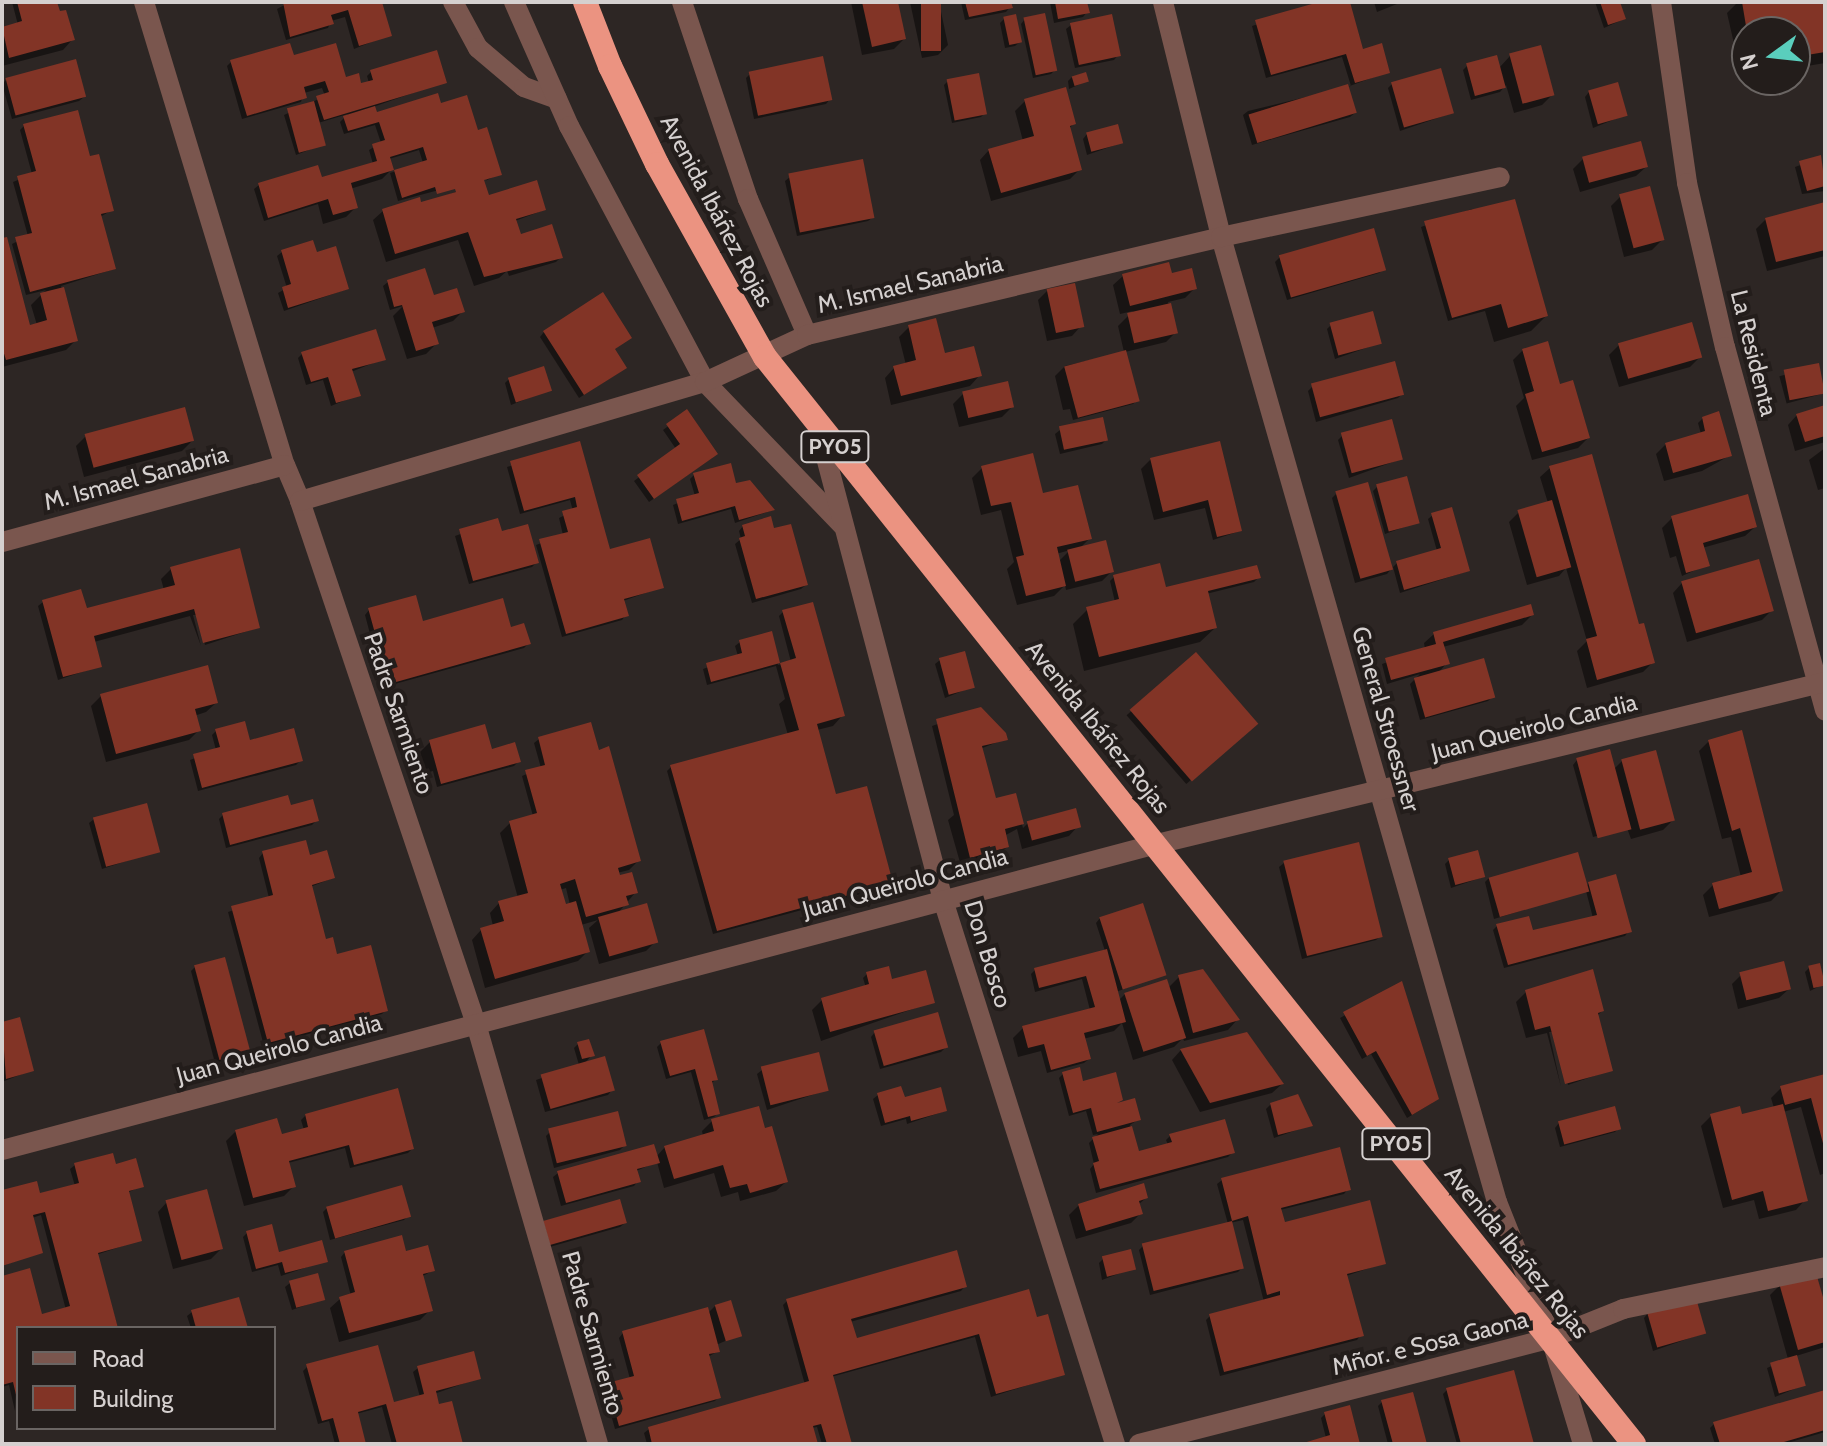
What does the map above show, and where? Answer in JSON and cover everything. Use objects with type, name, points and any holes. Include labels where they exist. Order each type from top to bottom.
[{"type":"highway","name":"Avenida Ibáñez Rojas","points":[[585,2],[610,66],[657,164],[765,357],[1634,1444]]},
{"type":"street","name":"Padre Sarmiento","points":[[144,2],[285,465],[300,501],[476,1024],[598,1444]]},
{"type":"street","points":[[453,2],[478,48],[524,87],[557,99]]},
{"type":"street","points":[[514,2],[557,99],[705,382],[845,528]]},
{"type":"street","points":[[682,2],[748,199],[807,335]]},
{"type":"street","name":"General Stroessner","points":[[1163,2],[1221,237],[1497,1202],[1551,1338],[1583,1444]]},
{"type":"street","name":"La Residenta","points":[[1661,2],[1687,183],[1725,347],[1820,682],[1825,711]]},
{"type":"street","name":"M. Ismael Sanabria","points":[[300,501],[705,382],[765,357],[807,335],[1221,237],[1500,177]]},
{"type":"street","name":"Don Bosco","points":[[818,427],[943,900],[1115,1444]]},
{"type":"street","name":"M. Ismael Sanabria","points":[[2,542],[285,465]]},
{"type":"street","name":"Juan Queirolo Candia","points":[[2,1150],[1157,844],[1380,792],[1820,682]]},
{"type":"street","name":"Mñor. e Sosa Gaona","points":[[1139,1444],[1551,1338],[1623,1309],[1825,1267]]},
{"type":"building","points":[[17,2],[57,2],[60,11],[66,10],[75,40],[9,58],[2,27],[22,21]]},
{"type":"building","points":[[283,2],[382,2],[392,36],[359,46],[348,10],[331,15],[334,24],[290,37]]},
{"type":"building","points":[[862,2],[898,2],[906,39],[872,47]]},
{"type":"building","points":[[921,2],[941,2],[941,51],[921,51]]},
{"type":"building","points":[[965,2],[1011,2],[1013,8],[969,17]]},
{"type":"building","points":[[1055,2],[1087,2],[1090,13],[1058,19]]},
{"type":"building","points":[[1319,2],[1350,2],[1363,49],[1382,43],[1390,73],[1355,83],[1346,54],[1271,75],[1255,20]]},
{"type":"building","points":[[1600,2],[1620,2],[1626,19],[1608,25]]},
{"type":"building","points":[[1742,2],[1825,3],[1825,52],[1811,54],[1811,16],[1744,16]]},
{"type":"building","points":[[1045,13],[1057,71],[1036,75],[1023,18]]},
{"type":"building","points":[[1016,14],[1022,42],[1009,45],[1003,17]]},
{"type":"building","points":[[1112,14],[1121,56],[1079,65],[1070,23]]},
{"type":"building","points":[[290,43],[294,55],[336,43],[346,77],[359,73],[361,83],[373,80],[370,70],[437,50],[447,83],[324,120],[316,96],[329,92],[325,81],[304,87],[307,98],[247,116],[230,60]]},
{"type":"building","points":[[1541,45],[1554,95],[1523,104],[1509,54]]},
{"type":"building","points":[[1497,55],[1506,88],[1475,96],[1466,63]]},
{"type":"building","points":[[823,56],[832,100],[758,116],[749,72]]},
{"type":"building","points":[[76,59],[86,97],[16,116],[5,78]]},
{"type":"building","points":[[1441,68],[1454,113],[1404,128],[1391,82]]},
{"type":"building","points":[[1086,72],[1089,82],[1075,86],[1072,76]]},
{"type":"building","points":[[979,73],[987,114],[955,121],[947,79]]},
{"type":"building","points":[[1618,82],[1628,116],[1598,124],[1588,91]]},
{"type":"building","points":[[1348,84],[1357,113],[1257,143],[1249,114]]},
{"type":"building","points":[[1066,87],[1076,124],[1070,126],[1082,170],[1001,193],[988,149],[1034,136],[1024,99]]},
{"type":"building","points":[[438,93],[441,103],[467,95],[478,130],[487,127],[502,175],[484,180],[489,195],[537,180],[546,210],[516,219],[521,234],[552,224],[563,258],[484,277],[468,232],[395,254],[382,209],[420,197],[421,202],[456,192],[455,189],[437,194],[435,187],[402,198],[394,170],[351,183],[358,208],[333,215],[328,199],[268,218],[258,183],[318,165],[322,177],[377,161],[372,144],[385,140],[379,122],[348,131],[343,116],[375,106],[377,112]],"holes":[[[423,147],[427,160],[394,170],[390,157]]]},
{"type":"building","points":[[314,101],[326,145],[299,153],[287,108]]},
{"type":"building","points":[[78,110],[90,156],[99,154],[114,211],[101,214],[116,269],[30,292],[15,237],[32,233],[17,176],[36,171],[23,124]]},
{"type":"building","points":[[1118,124],[1123,143],[1091,152],[1086,133]]},
{"type":"building","points":[[1641,141],[1648,167],[1589,183],[1582,157]]},
{"type":"building","points":[[1821,155],[1825,186],[1807,191],[1799,161]]},
{"type":"building","points":[[863,159],[874,218],[800,232],[788,174]]},
{"type":"building","points":[[1650,186],[1664,240],[1634,248],[1619,194]]},
{"type":"building","points":[[1515,199],[1548,316],[1508,328],[1501,304],[1452,318],[1424,221]]},
{"type":"building","points":[[1825,202],[1825,250],[1776,262],[1765,218]]},
{"type":"building","points":[[1374,228],[1386,270],[1291,298],[1279,255]]},
{"type":"building","points":[[7,237],[30,325],[47,320],[40,293],[64,287],[78,341],[6,360],[2,347],[2,238]]},
{"type":"building","points":[[313,240],[317,252],[336,246],[349,289],[288,308],[282,287],[291,284],[281,250]]},
{"type":"building","points":[[1169,262],[1172,273],[1192,268],[1197,289],[1130,306],[1122,274]]},
{"type":"building","points":[[425,268],[434,295],[457,288],[465,312],[432,322],[439,344],[416,351],[402,305],[394,307],[387,280]]},
{"type":"building","points":[[1075,283],[1084,327],[1056,333],[1047,289]]},
{"type":"building","points":[[603,292],[632,338],[615,349],[627,368],[584,395],[543,331]]},
{"type":"building","points":[[1171,303],[1178,333],[1134,343],[1127,313]]},
{"type":"building","points":[[1373,311],[1382,344],[1338,355],[1330,323]]},
{"type":"building","points":[[936,318],[945,353],[974,346],[982,376],[901,396],[893,366],[916,360],[908,325]]},
{"type":"building","points":[[1692,322],[1702,358],[1628,379],[1618,343]]},
{"type":"building","points":[[376,329],[386,360],[352,369],[361,396],[336,403],[328,377],[311,382],[301,352]]},
{"type":"building","points":[[1548,341],[1560,384],[1573,380],[1590,438],[1542,452],[1525,394],[1534,391],[1522,349]]},
{"type":"building","points":[[1126,350],[1140,401],[1078,418],[1064,367]]},
{"type":"building","points":[[1395,361],[1404,395],[1320,417],[1311,384]]},
{"type":"building","points":[[1819,363],[1825,393],[1790,400],[1784,370]]},
{"type":"building","points":[[544,366],[552,391],[516,402],[508,378]]},
{"type":"building","points":[[1008,381],[1014,407],[968,418],[962,392]]},
{"type":"building","points":[[1825,405],[1825,436],[1805,442],[1796,414]]},
{"type":"building","points":[[185,407],[194,441],[94,468],[85,434]]},
{"type":"building","points":[[687,409],[718,454],[654,499],[637,475],[680,444],[666,424]]},
{"type":"building","points":[[1719,411],[1732,456],[1673,473],[1665,443],[1705,431],[1702,417]]},
{"type":"building","points":[[1103,417],[1108,440],[1064,450],[1059,426]]},
{"type":"building","points":[[1392,419],[1403,460],[1352,473],[1341,433]]},
{"type":"building","points":[[580,441],[610,549],[650,538],[664,588],[624,599],[629,616],[566,634],[539,539],[568,532],[562,511],[577,507],[575,497],[524,511],[510,461]]},
{"type":"building","points":[[1220,441],[1242,531],[1217,537],[1208,500],[1163,512],[1150,458]]},
{"type":"building","points":[[1033,453],[1043,493],[1078,485],[1092,539],[1057,547],[1066,586],[1026,596],[1016,557],[1024,555],[1011,502],[991,506],[981,466]]},
{"type":"building","points":[[1592,454],[1639,624],[1644,623],[1655,663],[1597,680],[1586,639],[1597,636],[1549,466]]},
{"type":"building","points":[[731,463],[736,483],[750,480],[775,510],[739,520],[735,506],[682,521],[676,499],[699,493],[693,473]]},
{"type":"building","points":[[1407,476],[1420,523],[1389,532],[1376,484]]},
{"type":"building","points":[[1368,482],[1393,569],[1360,579],[1335,491]]},
{"type":"building","points":[[1748,494],[1757,527],[1703,543],[1710,566],[1686,573],[1671,516]]},
{"type":"building","points":[[1552,500],[1571,567],[1537,577],[1517,510]]},
{"type":"building","points":[[1452,507],[1470,571],[1404,590],[1396,561],[1441,548],[1431,513]]},
{"type":"building","points":[[771,516],[774,528],[791,524],[808,585],[756,599],[739,538],[745,536],[742,525]]},
{"type":"building","points":[[498,518],[502,531],[528,524],[539,563],[473,581],[459,529]]},
{"type":"building","points":[[1106,540],[1114,572],[1075,582],[1067,550]]},
{"type":"building","points":[[240,548],[260,628],[203,643],[194,609],[94,636],[102,667],[63,677],[42,600],[81,589],[87,608],[175,585],[170,567]]},
{"type":"building","points":[[1759,559],[1774,611],[1696,633],[1681,581]]},
{"type":"building","points":[[1160,563],[1166,587],[1257,565],[1261,578],[1208,591],[1217,628],[1099,657],[1086,607],[1119,599],[1113,575]]},
{"type":"building","points":[[416,595],[423,621],[503,598],[511,627],[524,623],[531,644],[389,684],[368,608]]},
{"type":"building","points":[[813,602],[845,716],[817,724],[836,794],[867,786],[893,883],[717,931],[670,765],[799,730],[780,663],[796,658],[782,610]]},
{"type":"building","points":[[1531,604],[1534,615],[1443,642],[1450,664],[1391,680],[1385,658],[1436,644],[1433,632]]},
{"type":"building","points":[[772,631],[780,663],[711,682],[706,663],[742,653],[739,640]]},
{"type":"building","points":[[965,651],[975,688],[949,695],[939,658]]},
{"type":"building","points":[[1196,652],[1258,724],[1192,781],[1130,710]]},
{"type":"building","points":[[1484,658],[1495,697],[1425,718],[1414,678]]},
{"type":"building","points":[[208,665],[218,703],[195,709],[201,731],[116,754],[100,694]]},
{"type":"building","points":[[981,707],[1006,733],[1008,740],[982,746],[996,798],[1016,793],[1024,824],[1005,829],[1009,847],[970,858],[936,719]]},
{"type":"building","points":[[245,721],[250,740],[294,728],[303,761],[202,788],[193,754],[220,747],[215,729]]},
{"type":"building","points":[[591,722],[599,750],[609,746],[641,861],[618,868],[620,875],[632,872],[638,893],[626,896],[629,905],[586,917],[575,879],[560,884],[566,904],[576,901],[590,952],[495,979],[480,928],[504,921],[498,901],[528,893],[509,821],[537,813],[525,770],[545,765],[538,737]]},
{"type":"building","points":[[485,724],[492,749],[515,742],[521,762],[441,784],[429,740]]},
{"type":"building","points":[[1742,730],[1783,891],[1719,909],[1712,883],[1752,872],[1740,828],[1732,831],[1708,740]]},
{"type":"building","points":[[1610,749],[1631,829],[1598,838],[1576,758]]},
{"type":"building","points":[[1656,750],[1675,821],[1640,830],[1621,759]]},
{"type":"building","points":[[288,795],[291,805],[313,799],[319,821],[230,845],[222,813]]},
{"type":"building","points":[[147,803],[160,852],[106,867],[93,817]]},
{"type":"building","points":[[1076,808],[1081,827],[1032,841],[1027,821]]},
{"type":"building","points":[[306,840],[310,855],[327,850],[335,878],[312,885],[326,939],[333,937],[337,954],[371,945],[388,1011],[268,1043],[231,906],[273,895],[262,851]]},
{"type":"building","points":[[1359,842],[1383,937],[1307,956],[1283,861]]},
{"type":"building","points":[[1478,850],[1485,877],[1455,885],[1448,858]]},
{"type":"building","points":[[1578,852],[1589,891],[1500,917],[1489,878]]},
{"type":"building","points":[[1616,874],[1632,932],[1508,965],[1496,924],[1529,916],[1533,930],[1597,915],[1588,882]]},
{"type":"building","points":[[647,903],[658,942],[609,956],[598,917]]},
{"type":"building","points":[[1143,903],[1166,975],[1123,989],[1099,917]]},
{"type":"building","points":[[1107,949],[1126,1022],[1084,1033],[1091,1059],[1051,1070],[1044,1044],[1028,1048],[1022,1026],[1095,1007],[1086,976],[1039,988],[1034,968]]},
{"type":"building","points":[[225,957],[250,1052],[219,1060],[194,965]]},
{"type":"building","points":[[1784,961],[1791,989],[1746,1000],[1739,972]]},
{"type":"building","points":[[1820,963],[1825,985],[1813,988],[1808,966]]},
{"type":"building","points":[[889,966],[892,979],[926,970],[935,1003],[830,1032],[821,998],[869,984],[866,972]]},
{"type":"building","points":[[1203,969],[1240,1020],[1193,1033],[1178,975]]},
{"type":"building","points":[[1593,969],[1604,1011],[1598,1013],[1613,1071],[1565,1084],[1550,1026],[1535,1030],[1525,990]]},
{"type":"building","points":[[1167,979],[1186,1038],[1143,1052],[1124,993]]},
{"type":"building","points":[[1402,981],[1439,1099],[1412,1115],[1376,1051],[1367,1056],[1343,1012]]},
{"type":"building","points":[[938,1012],[948,1048],[884,1066],[874,1030]]},
{"type":"building","points":[[20,1017],[34,1071],[6,1079],[2,1022]]},
{"type":"building","points":[[704,1029],[718,1080],[712,1081],[720,1114],[708,1117],[695,1069],[670,1076],[660,1041]]},
{"type":"building","points":[[1247,1032],[1284,1084],[1210,1103],[1180,1049]]},
{"type":"building","points":[[589,1039],[595,1056],[582,1059],[577,1042]]},
{"type":"building","points":[[819,1052],[829,1091],[770,1105],[761,1067]]},
{"type":"building","points":[[605,1056],[615,1091],[551,1109],[541,1074]]},
{"type":"building","points":[[1080,1067],[1083,1081],[1116,1072],[1123,1100],[1117,1103],[1135,1098],[1141,1120],[1097,1132],[1091,1108],[1073,1113],[1062,1072]]},
{"type":"building","points":[[1825,1074],[1824,1147],[1811,1098],[1785,1105],[1780,1086]]},
{"type":"building","points":[[901,1086],[905,1097],[941,1087],[947,1111],[911,1121],[910,1116],[885,1123],[877,1093]]},
{"type":"building","points":[[398,1088],[414,1149],[354,1165],[349,1145],[289,1161],[296,1187],[253,1198],[235,1130],[277,1118],[282,1134],[308,1127],[305,1114]]},
{"type":"building","points":[[1298,1094],[1313,1126],[1278,1135],[1270,1103]]},
{"type":"building","points":[[1783,1104],[1808,1201],[1768,1211],[1763,1191],[1732,1200],[1710,1114],[1740,1106],[1742,1114]]},
{"type":"building","points":[[759,1106],[765,1128],[772,1126],[788,1182],[750,1193],[747,1184],[730,1188],[723,1165],[674,1179],[664,1146],[714,1131],[711,1119]]},
{"type":"building","points":[[1615,1106],[1621,1129],[1564,1144],[1558,1121]]},
{"type":"building","points":[[618,1111],[627,1146],[557,1163],[548,1128]]},
{"type":"building","points":[[1225,1119],[1235,1153],[1100,1189],[1093,1163],[1099,1161],[1092,1137],[1132,1126],[1139,1151],[1172,1142],[1169,1134]]},
{"type":"building","points":[[654,1144],[660,1163],[637,1169],[641,1182],[566,1203],[557,1171]]},
{"type":"building","points":[[1340,1147],[1351,1190],[1281,1208],[1285,1222],[1370,1200],[1386,1264],[1347,1274],[1364,1336],[1224,1372],[1209,1314],[1280,1295],[1280,1291],[1267,1295],[1248,1216],[1232,1221],[1221,1178]]},
{"type":"building","points":[[113,1153],[116,1164],[136,1158],[144,1187],[129,1191],[142,1241],[98,1253],[117,1326],[16,1326],[16,1395],[13,1382],[2,1385],[2,1276],[30,1268],[42,1314],[70,1306],[45,1212],[33,1215],[43,1253],[2,1266],[2,1190],[37,1181],[40,1193],[79,1183],[74,1163]]},
{"type":"building","points":[[1144,1183],[1148,1198],[1139,1201],[1143,1214],[1086,1231],[1078,1204]]},
{"type":"building","points":[[402,1185],[411,1217],[335,1238],[326,1207]]},
{"type":"building","points":[[207,1189],[223,1249],[182,1260],[165,1200]]},
{"type":"building","points":[[620,1199],[627,1223],[550,1245],[543,1221]]},
{"type":"building","points":[[1232,1221],[1244,1269],[1154,1291],[1142,1243]]},
{"type":"building","points":[[272,1224],[279,1252],[322,1240],[328,1262],[285,1273],[282,1262],[256,1269],[246,1231]]},
{"type":"building","points":[[402,1235],[406,1251],[428,1245],[435,1271],[423,1274],[433,1311],[349,1333],[339,1297],[355,1292],[344,1251]]},
{"type":"building","points":[[1131,1249],[1136,1269],[1107,1277],[1102,1256]]},
{"type":"building","points":[[957,1250],[967,1287],[851,1319],[857,1338],[1029,1289],[1037,1317],[1048,1314],[1065,1375],[996,1394],[979,1334],[833,1375],[852,1444],[827,1444],[821,1424],[813,1426],[818,1444],[652,1444],[648,1427],[809,1381],[786,1299]]},
{"type":"building","points":[[318,1273],[325,1300],[296,1308],[289,1281]]},
{"type":"building","points":[[1816,1273],[1825,1304],[1825,1342],[1798,1350],[1779,1283]]},
{"type":"building","points":[[239,1297],[247,1326],[195,1326],[191,1310]]},
{"type":"building","points":[[1696,1298],[1706,1334],[1657,1348],[1647,1312]]},
{"type":"building","points":[[731,1300],[742,1336],[726,1341],[715,1305]]},
{"type":"building","points":[[708,1307],[720,1352],[709,1354],[721,1398],[619,1426],[607,1383],[634,1376],[622,1331]]},
{"type":"building","points":[[378,1345],[394,1402],[424,1394],[417,1366],[474,1351],[481,1379],[436,1391],[439,1404],[452,1401],[463,1444],[397,1444],[386,1404],[358,1412],[366,1444],[340,1444],[333,1418],[322,1421],[306,1364]]},
{"type":"building","points":[[1797,1355],[1806,1386],[1779,1393],[1770,1363]]},
{"type":"building","points":[[1514,1370],[1534,1444],[1461,1444],[1446,1388]]},
{"type":"building","points":[[1825,1390],[1825,1430],[1777,1444],[1720,1444],[1713,1422]]},
{"type":"building","points":[[1413,1392],[1427,1444],[1393,1444],[1381,1400]]},
{"type":"building","points":[[1350,1405],[1360,1444],[1300,1444],[1330,1435],[1324,1412]]}]
